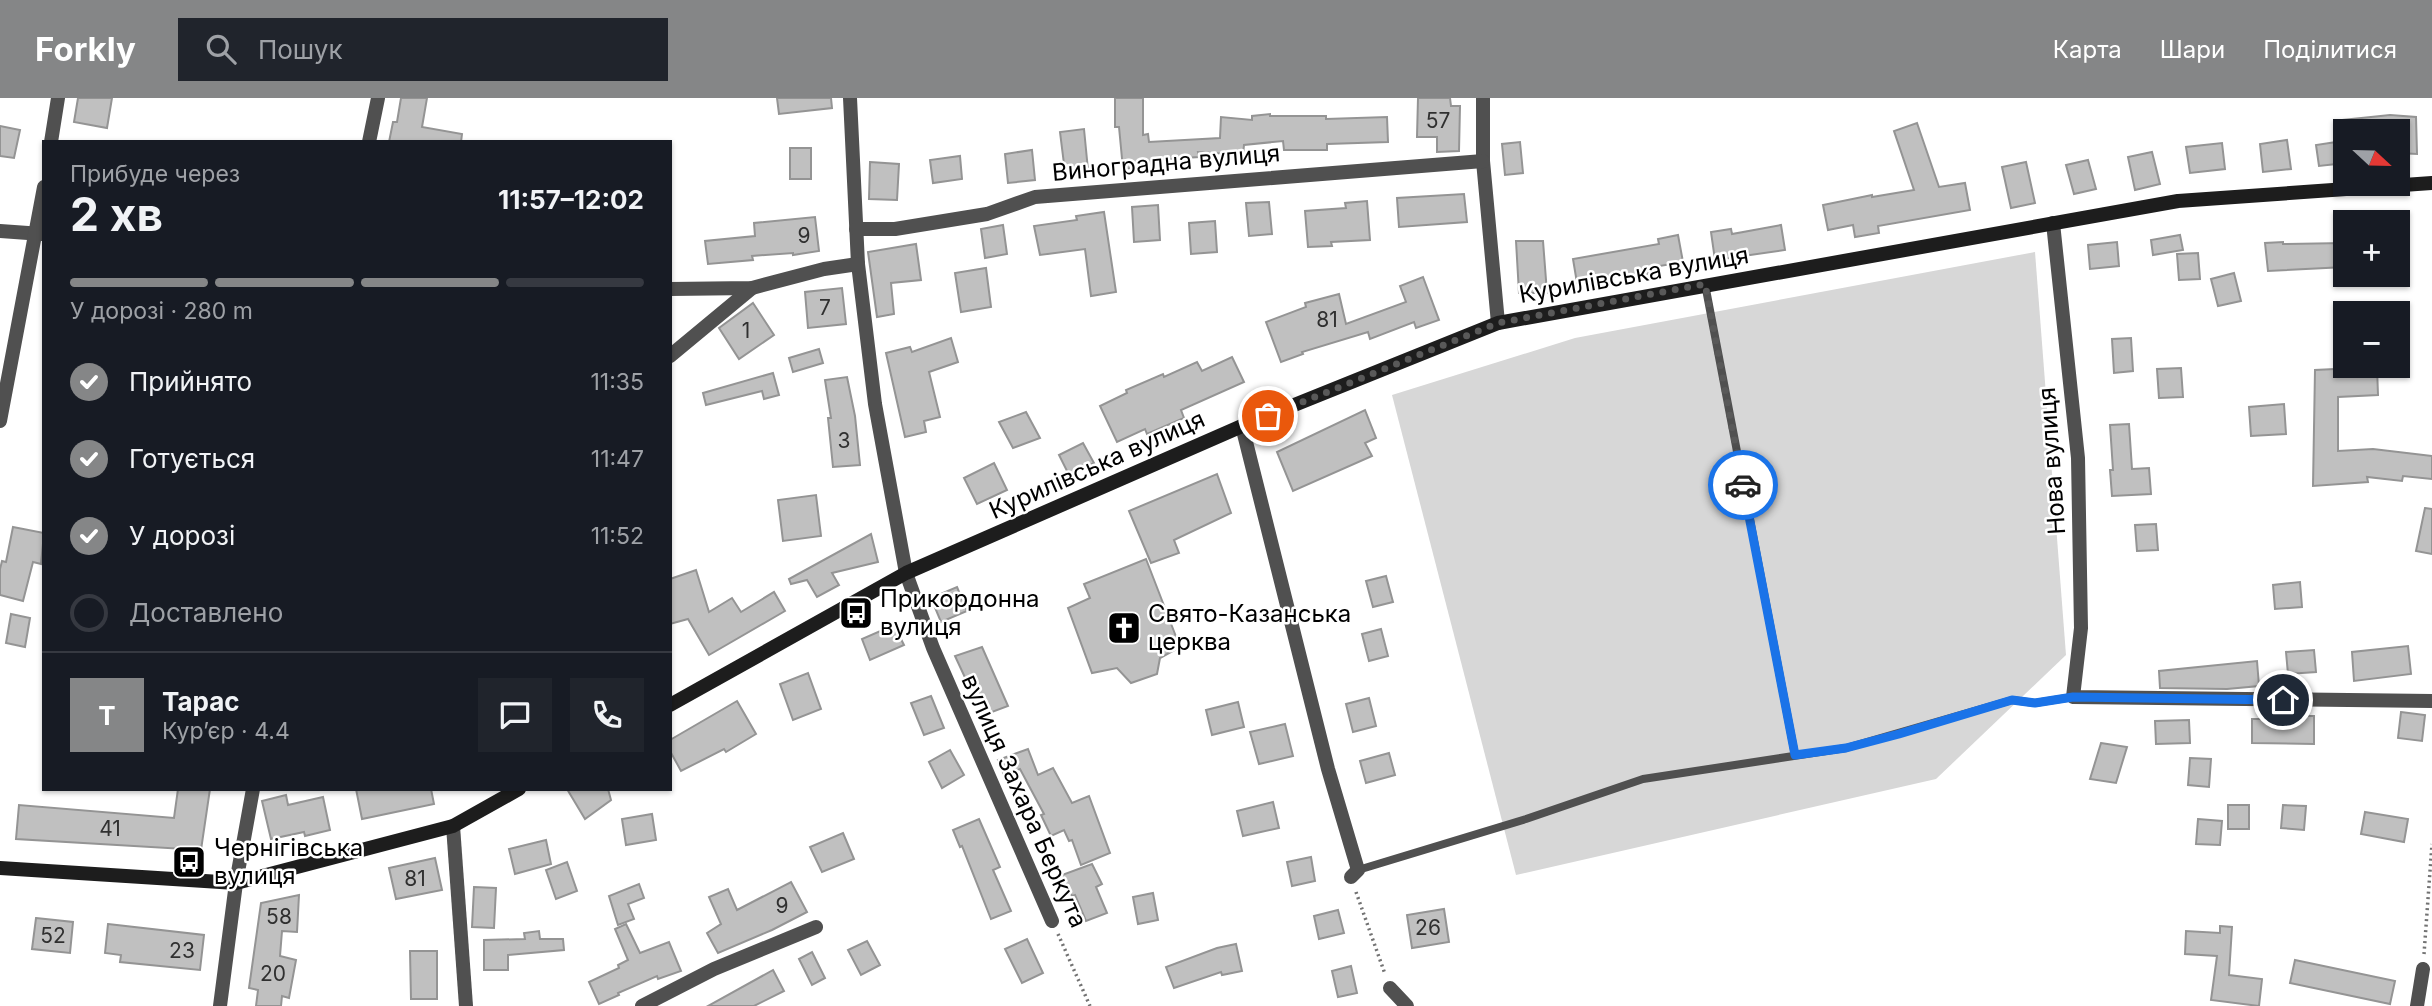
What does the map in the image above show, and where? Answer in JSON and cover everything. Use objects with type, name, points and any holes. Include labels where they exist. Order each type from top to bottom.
[{"type":"main road","name":"Курилівська вулиця","points":[[672,704],[906,573],[1242,426],[1498,323],[2178,201],[2432,183]]},
{"type":"main road","points":[[0,868],[236,883],[453,826],[515,791]]},
{"type":"street","points":[[51,140],[58,98]]},
{"type":"street","points":[[369,140],[378,98]]},
{"type":"street","points":[[850,98],[858,264],[875,404],[906,573]]},
{"type":"street","points":[[1483,98],[1483,161],[1498,323]]},
{"type":"street","name":"Виноградна вулиця","points":[[856,229],[895,229],[987,214],[1035,197],[1483,161]]},
{"type":"street","points":[[0,421],[40,234],[42,210]]},
{"type":"street","name":"Нова вулиця","points":[[2053,223],[2078,458],[2081,628],[2073,697]]},
{"type":"street","points":[[0,231],[40,234]]},
{"type":"street","points":[[672,289],[752,288],[824,269],[858,264]]},
{"type":"street","points":[[672,354],[752,288]]},
{"type":"street","points":[[1242,426],[1354,874]]},
{"type":"street","name":"вулиця Захара Беркута","points":[[906,573],[933,648],[1052,921]]},
{"type":"street","points":[[2073,697],[2432,701]]},
{"type":"street","points":[[220,1006],[236,883],[253,791]]},
{"type":"street","points":[[453,826],[466,1006]]},
{"type":"street","points":[[642,1006],[714,969],[816,927]]},
{"type":"street","points":[[2417,1006],[2423,969]]},
{"type":"street","points":[[1390,988],[1407,1006]]},
{"type":"lane","points":[[1705,284],[1795,755]]},
{"type":"lane","points":[[1354,874],[1643,779],[1846,748],[2012,700],[2035,703],[2073,697]]},
{"type":"path","points":[[2423,969],[2432,844]]},
{"type":"path","points":[[1354,874],[1390,988]]},
{"type":"path","name":"вулиця Захара Беркута","points":[[1052,921],[1090,1006]]},
{"type":"shaded area","points":[[2035,252],[2066,655],[1936,779],[1516,875],[1392,395],[1575,338]]},
{"type":"building","points":[[78,98],[112,98],[107,128],[74,122]]},
{"type":"building","points":[[401,98],[427,98],[422,127],[462,134],[461,140],[389,140],[393,122],[397,122]]},
{"type":"building","points":[[777,98],[831,98],[832,108],[779,114]]},
{"type":"building","points":[[1115,98],[1143,98],[1143,135],[1148,134],[1149,142],[1220,138],[1221,117],[1252,120],[1252,116],[1270,114],[1326,116],[1326,119],[1387,117],[1388,142],[1327,144],[1327,150],[1284,150],[1283,141],[1244,145],[1243,155],[1198,152],[1199,157],[1151,160],[1152,166],[1123,169],[1119,127],[1115,127]]},
{"type":"building","points":[[1418,98],[1450,98],[1451,106],[1460,106],[1459,151],[1437,152],[1437,137],[1417,137]]},
{"type":"building","points":[[2390,115],[2416,117],[2417,154],[2410,154],[2410,119],[2352,119]]},
{"type":"building","points":[[1917,123],[1939,187],[1965,183],[1970,210],[1878,226],[1879,233],[1855,237],[1853,225],[1828,230],[1823,205],[1914,190],[1894,131]]},
{"type":"building","points":[[0,126],[20,130],[14,158],[0,156]]},
{"type":"building","points":[[1084,129],[1088,170],[1065,172],[1060,132]]},
{"type":"building","points":[[2287,140],[2291,169],[2263,172],[2260,144]]},
{"type":"building","points":[[1520,142],[1523,173],[1505,175],[1502,144]]},
{"type":"building","points":[[2333,142],[2333,164],[2319,166],[2316,145]]},
{"type":"building","points":[[2222,143],[2225,169],[2190,173],[2186,147]]},
{"type":"building","points":[[790,148],[811,148],[811,179],[790,179]]},
{"type":"building","points":[[1032,150],[1035,180],[1008,183],[1005,154]]},
{"type":"building","points":[[2152,152],[2160,184],[2135,190],[2128,157]]},
{"type":"building","points":[[960,156],[962,179],[933,183],[930,160]]},
{"type":"building","points":[[2088,160],[2096,189],[2074,194],[2066,165]]},
{"type":"building","points":[[870,162],[899,164],[897,200],[869,199]]},
{"type":"building","points":[[2026,162],[2035,203],[2011,208],[2002,167]]},
{"type":"building","points":[[1464,194],[1467,222],[1399,227],[1397,198]]},
{"type":"building","points":[[1367,201],[1370,240],[1331,242],[1332,246],[1308,247],[1305,211],[1346,208],[1345,203]]},
{"type":"building","points":[[1269,202],[1272,234],[1249,236],[1246,203]]},
{"type":"building","points":[[1158,205],[1160,240],[1134,242],[1132,207]]},
{"type":"building","points":[[1104,212],[1116,292],[1091,296],[1085,249],[1040,255],[1034,226],[1077,220],[1076,216]]},
{"type":"building","points":[[815,217],[819,251],[752,256],[753,260],[708,264],[705,241],[755,236],[754,223]]},
{"type":"building","points":[[1215,221],[1217,252],[1191,254],[1189,223]]},
{"type":"building","points":[[1003,225],[1007,254],[985,258],[981,229]]},
{"type":"building","points":[[1781,225],[1785,250],[1715,260],[1711,232],[1731,229],[1732,234]]},
{"type":"building","points":[[1678,235],[1683,262],[1648,268],[1649,274],[1623,278],[1622,275],[1577,283],[1573,259],[1659,244],[1658,239]]},
{"type":"building","points":[[2180,235],[2183,250],[2153,255],[2151,240]]},
{"type":"building","points":[[1516,241],[1543,241],[1547,293],[1519,293]]},
{"type":"building","points":[[2117,242],[2119,266],[2090,269],[2088,245]]},
{"type":"building","points":[[2265,243],[2333,243],[2333,268],[2268,271]]},
{"type":"building","points":[[916,244],[921,280],[891,283],[894,314],[877,317],[868,252]]},
{"type":"building","points":[[2198,253],[2200,279],[2179,280],[2177,254]]},
{"type":"building","points":[[986,268],[991,307],[961,312],[955,273]]},
{"type":"building","points":[[2234,273],[2241,301],[2218,306],[2211,279]]},
{"type":"building","points":[[1423,277],[1439,320],[1416,328],[1414,322],[1370,339],[1368,332],[1302,352],[1303,354],[1281,362],[1266,322],[1306,307],[1305,303],[1339,294],[1346,324],[1406,302],[1400,286]]},
{"type":"building","points":[[842,288],[846,324],[808,328],[805,292]]},
{"type":"building","points":[[753,303],[774,335],[739,359],[719,328]]},
{"type":"building","points":[[951,338],[958,362],[929,372],[940,417],[924,421],[926,432],[905,437],[886,353],[910,347],[912,352]]},
{"type":"building","points":[[2131,338],[2133,371],[2114,373],[2112,339]]},
{"type":"building","points":[[819,349],[823,363],[793,372],[789,358]]},
{"type":"building","points":[[1232,357],[1244,382],[1181,410],[1184,418],[1147,434],[1145,429],[1117,442],[1100,406],[1127,393],[1126,390],[1163,374],[1164,377],[1197,362],[1202,371]]},
{"type":"building","points":[[2181,368],[2183,397],[2159,398],[2157,369]]},
{"type":"building","points":[[2333,369],[2333,378],[2377,378],[2378,395],[2338,397],[2338,451],[2373,449],[2432,456],[2432,479],[2403,476],[2402,481],[2367,477],[2368,482],[2313,486],[2315,370]]},
{"type":"building","points":[[773,373],[779,395],[764,399],[762,391],[706,405],[703,393]]},
{"type":"building","points":[[847,377],[855,416],[860,465],[833,467],[828,418],[831,418],[825,380]]},
{"type":"building","points":[[2284,404],[2286,434],[2251,436],[2249,407]]},
{"type":"building","points":[[1365,410],[1376,438],[1365,443],[1372,456],[1293,491],[1277,452]]},
{"type":"building","points":[[1026,412],[1040,438],[1013,448],[999,422]]},
{"type":"building","points":[[2129,424],[2132,469],[2149,468],[2151,494],[2112,496],[2110,425]]},
{"type":"building","points":[[1083,443],[1094,463],[1069,475],[1059,455]]},
{"type":"building","points":[[994,463],[1007,490],[977,504],[964,478]]},
{"type":"building","points":[[1217,474],[1231,513],[1174,540],[1179,553],[1151,563],[1129,511]]},
{"type":"building","points":[[816,495],[821,536],[783,541],[778,500]]},
{"type":"building","points":[[2425,508],[2432,509],[2432,554],[2416,551]]},
{"type":"building","points":[[2156,524],[2158,550],[2137,551],[2135,525]]},
{"type":"building","points":[[13,527],[42,533],[41,564],[33,562],[23,601],[0,595],[0,569],[2,561],[6,562]]},
{"type":"building","points":[[871,534],[878,562],[832,573],[839,585],[817,597],[807,580],[791,584],[789,579]]},
{"type":"building","name":"Свято-Казанська церква","points":[[1146,559],[1180,647],[1160,658],[1157,674],[1131,683],[1117,668],[1092,673],[1068,608],[1090,598],[1084,584]]},
{"type":"building","points":[[696,570],[709,612],[732,598],[741,612],[774,592],[785,611],[709,655],[688,619],[672,623],[672,578]]},
{"type":"building","points":[[1386,576],[1393,602],[1373,607],[1366,581]]},
{"type":"building","points":[[2300,582],[2302,607],[2275,609],[2273,585]]},
{"type":"building","points":[[957,587],[967,611],[941,622],[931,598]]},
{"type":"building","points":[[11,614],[30,618],[25,647],[6,643]]},
{"type":"building","points":[[894,625],[904,645],[870,660],[862,639]]},
{"type":"building","points":[[1381,629],[1388,656],[1369,661],[1362,634]]},
{"type":"building","points":[[2408,646],[2411,674],[2354,681],[2352,652]]},
{"type":"building","points":[[982,647],[1008,706],[984,715],[973,682],[968,684],[955,656]]},
{"type":"building","points":[[2314,650],[2316,672],[2288,674],[2286,652]]},
{"type":"building","points":[[2257,661],[2259,686],[2227,689],[2160,688],[2159,671]]},
{"type":"building","points":[[808,673],[821,709],[793,720],[780,684]]},
{"type":"building","points":[[931,696],[944,728],[924,735],[911,703]]},
{"type":"building","points":[[1369,698],[1376,726],[1353,732],[1346,704]]},
{"type":"building","points":[[737,701],[756,734],[726,752],[724,749],[681,771],[672,755],[672,739]]},
{"type":"building","points":[[1238,702],[1244,727],[1212,735],[1206,710]]},
{"type":"building","points":[[2401,712],[2425,715],[2422,741],[2398,738]]},
{"type":"building","points":[[2291,716],[2314,716],[2314,744],[2252,743],[2252,719],[2291,719]]},
{"type":"building","points":[[2189,720],[2190,743],[2156,744],[2155,721]]},
{"type":"building","points":[[1285,724],[1293,756],[1259,764],[1250,732]]},
{"type":"building","points":[[2101,743],[2127,747],[2116,783],[2090,779]]},
{"type":"building","points":[[1028,749],[1038,775],[1053,768],[1072,803],[1089,796],[1110,853],[1081,865],[1072,840],[1069,841],[1064,830],[1051,836],[1041,815],[1044,814],[1020,769],[1004,775],[998,760]]},
{"type":"building","points":[[950,750],[964,775],[942,788],[929,762]]},
{"type":"building","points":[[1389,753],[1395,775],[1366,783],[1360,761]]},
{"type":"building","points":[[2190,758],[2211,759],[2209,787],[2188,785]]},
{"type":"building","points":[[178,791],[210,791],[201,850],[16,839],[19,805],[174,818]]},
{"type":"building","points":[[356,791],[431,791],[434,804],[362,819]]},
{"type":"building","points":[[568,791],[609,791],[611,800],[585,819]]},
{"type":"building","points":[[286,795],[288,805],[323,797],[330,830],[305,836],[304,832],[271,839],[262,801]]},
{"type":"building","points":[[1273,802],[1279,828],[1243,836],[1237,811]]},
{"type":"building","points":[[2228,805],[2249,805],[2249,829],[2228,829]]},
{"type":"building","points":[[2283,805],[2306,806],[2304,830],[2281,828]]},
{"type":"building","points":[[2365,812],[2408,819],[2404,842],[2361,834]]},
{"type":"building","points":[[652,814],[656,840],[626,845],[622,819]]},
{"type":"building","points":[[979,819],[1000,867],[993,870],[1011,911],[991,919],[953,830]]},
{"type":"building","points":[[2198,819],[2222,821],[2220,845],[2196,844]]},
{"type":"building","points":[[843,833],[854,859],[822,872],[810,847]]},
{"type":"building","points":[[546,840],[551,864],[515,874],[509,849]]},
{"type":"building","points":[[1311,857],[1315,881],[1292,886],[1287,862]]},
{"type":"building","points":[[435,858],[442,890],[396,899],[389,868]]},
{"type":"building","points":[[567,862],[577,891],[556,899],[546,870]]},
{"type":"building","points":[[1092,864],[1102,884],[1096,887],[1107,913],[1086,921],[1075,895],[1072,896],[1062,875]]},
{"type":"building","points":[[791,882],[807,912],[718,953],[707,933],[721,924],[709,897],[728,889],[737,910]]},
{"type":"building","points":[[639,884],[644,898],[628,904],[634,919],[618,925],[609,896]]},
{"type":"building","points":[[474,887],[496,888],[494,928],[472,927]]},
{"type":"building","points":[[1153,893],[1158,920],[1138,924],[1133,897]]},
{"type":"building","points":[[299,895],[297,932],[282,931],[280,956],[296,960],[289,998],[282,996],[281,1006],[256,1006],[258,990],[249,988],[261,903]]},
{"type":"building","points":[[1444,909],[1449,942],[1412,948],[1407,915]]},
{"type":"building","points":[[1338,910],[1344,933],[1319,939],[1314,916]]},
{"type":"building","points":[[36,918],[73,922],[70,953],[32,949]]},
{"type":"building","points":[[108,924],[204,935],[200,970],[120,962],[121,955],[105,953]]},
{"type":"building","points":[[626,924],[640,953],[669,942],[681,971],[658,979],[657,976],[599,1004],[589,982],[619,968],[618,965],[628,960],[615,929]]},
{"type":"building","points":[[2220,926],[2232,927],[2229,975],[2262,979],[2259,1006],[2211,1000],[2217,956],[2185,954],[2186,931],[2220,933]]},
{"type":"building","points":[[539,931],[540,939],[563,939],[564,950],[508,955],[508,970],[484,970],[484,940],[525,939],[524,933]]},
{"type":"building","points":[[1027,939],[1043,973],[1022,983],[1005,949]]},
{"type":"building","points":[[867,941],[880,965],[861,975],[848,950]]},
{"type":"building","points":[[1236,944],[1242,971],[1222,975],[1221,972],[1174,988],[1166,967],[1217,948]]},
{"type":"building","points":[[410,951],[437,951],[437,999],[411,999]]},
{"type":"building","points":[[812,952],[825,978],[812,985],[799,959]]},
{"type":"building","points":[[2295,960],[2395,981],[2390,1004],[2290,983]]},
{"type":"building","points":[[1351,966],[1357,993],[1338,997],[1332,971]]},
{"type":"building","points":[[773,970],[784,991],[754,1006],[708,1006]]},
{"type":"way so far","points":[[1268,416],[1498,323],[1705,284],[1743,485]]},
{"type":"place","name":"Прикордонна вулиця","points":[[856,613]]},
{"type":"place","name":"Свято-Казанська церква","points":[[1124,628]]},
{"type":"place","name":"Чернігівська вулиця","points":[[189,862]]},
{"type":"route","points":[[1743,485],[1795,755],[1846,748],[2012,700],[2035,703],[2073,697],[2283,700]]}]
